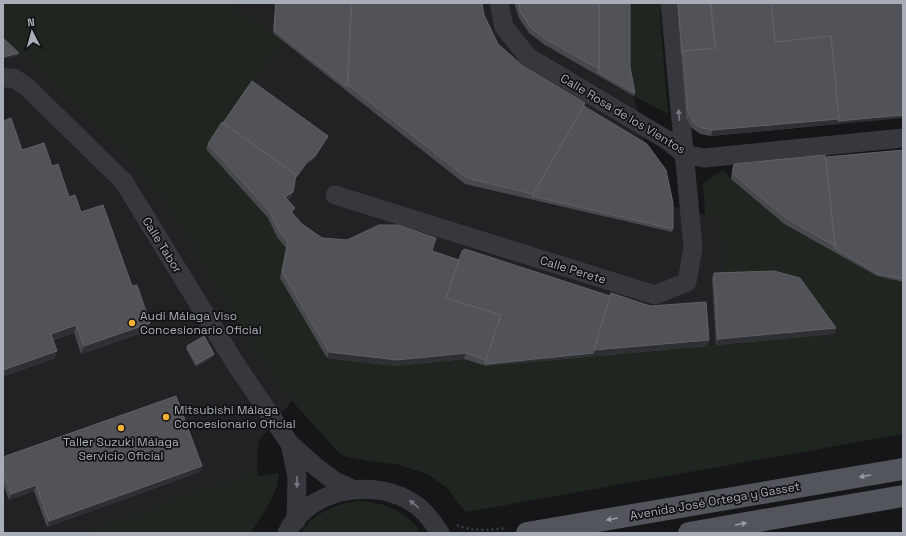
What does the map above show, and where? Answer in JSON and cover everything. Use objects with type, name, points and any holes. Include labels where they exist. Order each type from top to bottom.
[{"type":"main road","name":"Avenida José Ortega y Gasset","points":[[519,530],[903,469]]},
{"type":"main road","points":[[689,533],[903,496]]},
{"type":"street","name":"Calle Rosa de los Vientos","points":[[499,3],[504,27],[528,56],[667,140],[684,154],[704,158],[903,138]]},
{"type":"street","points":[[670,3],[684,154]]},
{"type":"street","name":"Calle Tabor","points":[[3,78],[14,78],[28,87],[124,182],[235,363],[290,444],[333,480],[352,489]]},
{"type":"street","name":"Calle Perete","points":[[335,195],[655,295],[687,282],[693,247],[684,154]]},
{"type":"street","name":"Calle Tabor","points":[[290,444],[297,476],[292,527]]},
{"type":"street","points":[[292,527],[304,512],[324,498],[352,489],[381,490],[408,500],[431,519],[446,528]]},
{"type":"path","points":[[446,528],[519,530]]},
{"type":"shaded area","points":[[3,3],[627,3],[629,70],[634,96],[646,147],[672,206],[705,215],[721,215],[800,280],[841,335],[831,340],[829,334],[486,366],[464,359],[395,366],[327,358],[258,442],[257,470],[82,533],[3,533]]},
{"type":"shaded area","points":[[3,3],[229,3],[284,41],[251,84],[206,149],[268,218],[277,237],[286,248],[280,278],[464,359],[486,366],[829,334],[831,340],[841,335],[800,280],[724,278],[721,215],[705,215],[703,184],[723,170],[731,179],[784,224],[877,276],[903,282],[903,434],[466,512],[447,488],[427,474],[396,464],[366,461],[341,455],[283,391],[242,332],[173,212],[120,148],[32,59],[18,56],[3,42]]},
{"type":"shaded area","points":[[627,3],[661,3],[660,15],[668,114],[634,96],[629,70]]},
{"type":"shaded area","points":[[257,470],[258,476],[278,473],[278,480],[273,496],[251,533],[82,533]]},
{"type":"shaded area","points":[[364,501],[388,506],[401,513],[419,529],[417,533],[301,533],[306,525],[320,513],[346,503]]},
{"type":"building","points":[[276,3],[351,3],[347,87],[274,30]]},
{"type":"building","points":[[352,3],[482,3],[484,15],[498,44],[523,66],[585,103],[533,194],[467,178],[348,85]]},
{"type":"building","points":[[518,3],[599,3],[599,69],[547,40],[531,28],[521,13]]},
{"type":"building","points":[[599,3],[630,3],[630,67],[635,93],[598,72]]},
{"type":"building","points":[[678,3],[710,3],[715,48],[683,51],[682,54]]},
{"type":"building","points":[[711,3],[771,3],[775,42],[831,36],[839,119],[713,130],[702,128],[694,123],[688,112],[683,51],[716,48]]},
{"type":"building","points":[[771,3],[903,3],[903,115],[838,121],[831,36],[775,42]]},
{"type":"building","points":[[3,38],[19,53],[3,57]]},
{"type":"building","points":[[252,81],[328,136],[315,156],[307,162],[296,177],[296,175],[223,123]]},
{"type":"building","points":[[584,106],[647,144],[666,170],[673,203],[673,229],[532,196]]},
{"type":"building","points":[[11,118],[22,150],[44,143],[52,166],[58,164],[69,197],[75,195],[81,212],[103,205],[132,286],[137,285],[150,323],[84,346],[76,325],[51,334],[57,351],[3,370],[3,121]]},
{"type":"building","points":[[222,122],[296,175],[293,192],[285,197],[295,208],[291,212],[302,224],[322,238],[347,240],[379,225],[398,225],[436,238],[432,251],[459,260],[446,298],[501,315],[486,360],[466,353],[397,360],[329,352],[282,272],[288,242],[279,231],[270,212],[208,144]]},
{"type":"building","points":[[903,150],[903,279],[878,274],[834,248],[826,157]]},
{"type":"building","points":[[825,155],[835,246],[786,218],[733,174],[734,164]]},
{"type":"building","points":[[465,249],[610,296],[593,353],[485,363],[501,315],[446,298],[462,251]]},
{"type":"building","points":[[774,271],[800,278],[836,328],[718,339],[714,273]]},
{"type":"building","points":[[611,293],[650,306],[706,302],[709,340],[594,350]]},
{"type":"building","points":[[204,336],[214,354],[197,364],[187,346]]},
{"type":"building","points":[[176,396],[202,466],[49,521],[36,485],[11,494],[3,471],[3,457]]},
{"type":"place","name":"Audi Málaga Viso Concesionario Oficial","points":[[132,323]]},
{"type":"place","name":"Mitsubishi Málaga Concesionario Oficial","points":[[166,417]]},
{"type":"place","name":"Taller Suzuki Málaga Servicio Oficial","points":[[121,428]]}]
